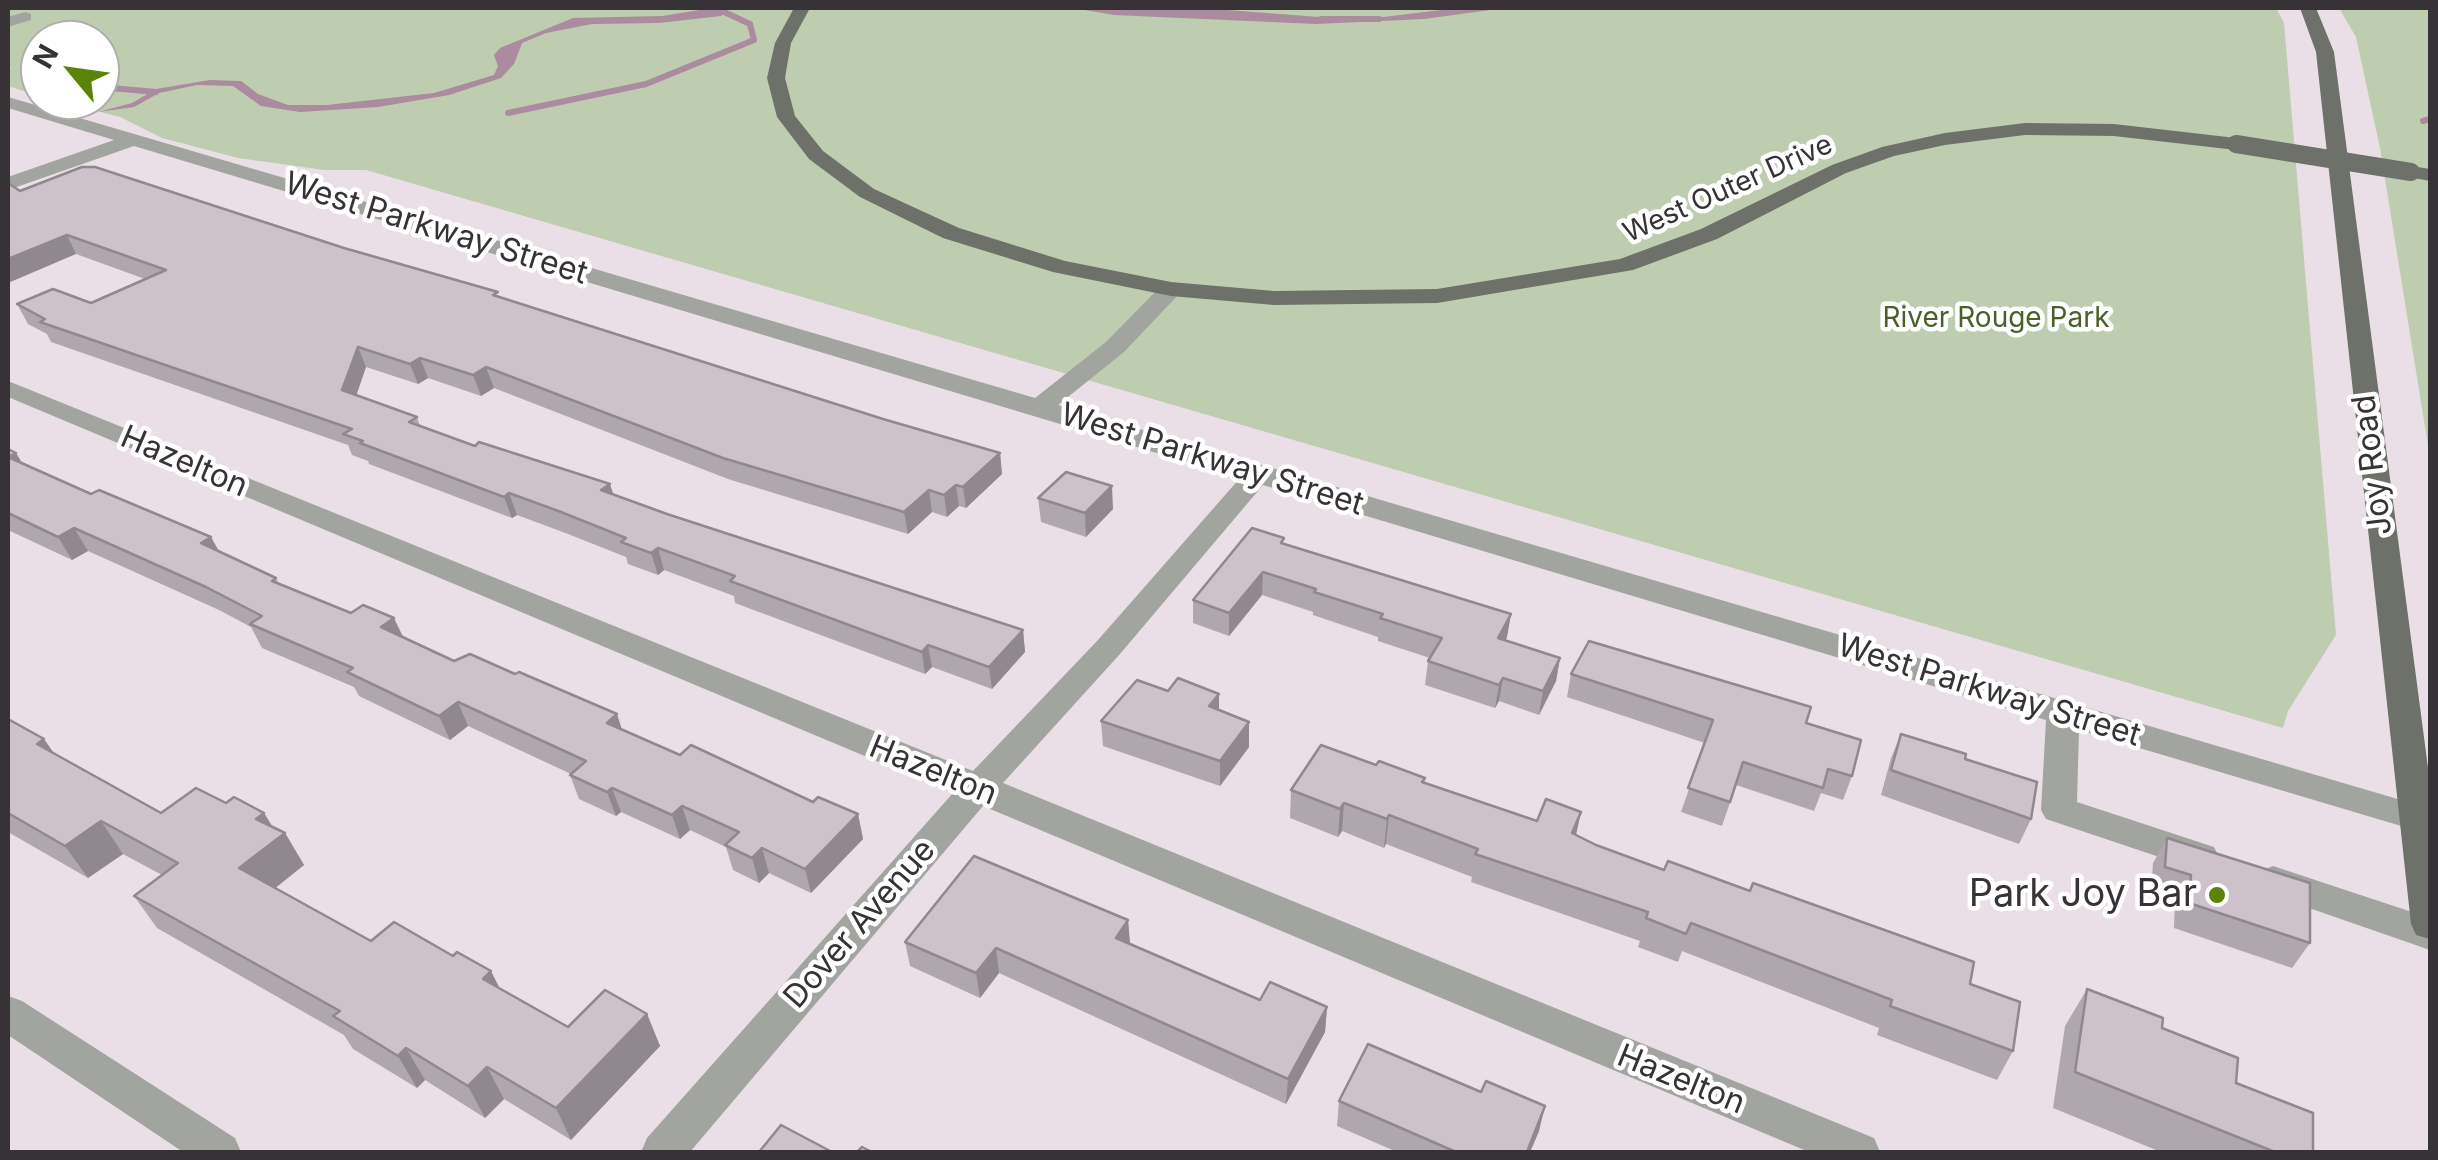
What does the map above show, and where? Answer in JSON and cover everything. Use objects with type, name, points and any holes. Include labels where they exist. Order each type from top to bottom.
[{"type":"main road","name":"West Outer Drive","points":[[802,8],[783,42],[776,78],[786,117],[816,155],[867,194],[951,234],[1061,268],[1171,288],[1274,298],[1438,296],[1625,265],[1710,234],[1839,169],[1889,151],[2024,129],[2114,130],[2236,144],[2421,174]]},
{"type":"main road","name":"Joy Road","points":[[2308,8],[2325,52],[2418,736],[2418,818],[2430,924]]},
{"type":"street","name":"West Parkway Street","points":[[8,102],[2418,818]]},
{"type":"street","points":[[8,184],[134,140]]},
{"type":"street","points":[[1038,408],[1115,347],[1171,288]]},
{"type":"street","name":"Hazelton","points":[[8,388],[1858,1152]]},
{"type":"street","name":"Dover Avenue","points":[[663,1152],[1258,474]]},
{"type":"street","points":[[2063,713],[2059,810],[2430,934]]},
{"type":"street","points":[[8,1013],[220,1152]]},
{"type":"green space","name":"River Rouge Park","points":[[8,8],[2276,8],[2284,23],[2336,635],[2288,711],[2283,728],[366,170],[324,170],[238,158],[162,138],[120,117],[120,20],[20,20],[20,90],[8,86],[8,69],[12,68],[8,66]]},
{"type":"green space","points":[[2339,8],[2430,8],[2430,458],[2380,148],[2356,37]]},
{"type":"shaded area","points":[[712,8],[724,8],[726,12],[721,16],[659,23],[592,24],[546,33],[522,43],[514,64],[501,78],[449,95],[378,107],[300,112],[261,106],[233,86],[197,85],[159,93],[134,107],[120,109],[156,89],[210,80],[241,81],[258,94],[288,105],[327,105],[434,93],[494,75],[498,66],[494,55],[500,48],[573,18],[662,16]]},
{"type":"shaded area","points":[[1073,8],[1227,10],[1359,20],[1457,8],[1505,8],[1424,19],[1316,24],[1114,15]]},
{"type":"building","points":[[82,167],[95,167],[344,248],[498,292],[493,295],[1000,453],[963,487],[956,485],[944,495],[929,490],[904,512],[723,458],[486,367],[473,375],[420,358],[410,364],[358,347],[342,390],[417,417],[409,422],[475,446],[479,442],[610,484],[601,490],[667,514],[1023,630],[989,667],[928,645],[922,652],[730,581],[735,576],[658,548],[651,553],[621,542],[626,538],[561,512],[509,493],[504,497],[343,434],[352,429],[40,322],[45,319],[17,304],[53,289],[91,303],[166,270],[67,235],[8,259],[8,183],[20,191]]},
{"type":"building","points":[[8,457],[91,494],[99,490],[211,537],[201,543],[276,578],[272,581],[351,613],[363,605],[394,618],[381,627],[454,661],[470,654],[515,674],[519,672],[617,714],[607,723],[680,755],[691,745],[813,802],[818,797],[858,814],[805,869],[762,848],[752,858],[725,845],[739,832],[682,806],[672,815],[612,788],[607,792],[570,775],[586,761],[458,702],[439,716],[347,672],[353,668],[250,624],[262,616],[206,587],[74,528],[58,537],[8,513]]},
{"type":"building","points":[[1066,472],[1112,486],[1085,513],[1038,498]]},
{"type":"building","points":[[1252,528],[1284,538],[1281,543],[1511,614],[1498,638],[1560,658],[1543,691],[1503,678],[1499,685],[1428,661],[1442,638],[1263,572],[1229,613],[1193,600]]},
{"type":"building","points":[[1589,641],[1811,707],[1806,723],[1861,740],[1852,776],[1828,769],[1823,788],[1743,762],[1730,802],[1688,788],[1713,720],[1571,674]]},
{"type":"building","points":[[1178,678],[1219,694],[1209,706],[1249,722],[1220,761],[1101,721],[1137,680],[1168,691]]},
{"type":"building","points":[[8,719],[44,739],[37,744],[161,813],[196,788],[226,803],[234,797],[264,813],[256,819],[285,833],[239,868],[371,941],[394,922],[453,956],[457,952],[491,971],[483,979],[568,1027],[605,990],[647,1014],[556,1108],[487,1067],[468,1086],[406,1048],[398,1056],[333,1016],[340,1011],[134,896],[178,863],[101,821],[65,846],[8,813]]},
{"type":"building","points":[[1901,734],[2037,782],[2031,819],[1891,770]]},
{"type":"building","points":[[1321,745],[1376,765],[1379,761],[1425,778],[1422,782],[1537,821],[1546,799],[1581,812],[1572,833],[1596,845],[1664,870],[1668,861],[1750,891],[1753,883],[1974,962],[1970,984],[2020,1002],[2013,1051],[1890,1006],[1892,1000],[1691,923],[1686,934],[1646,918],[1648,912],[1475,854],[1478,849],[1389,815],[1387,819],[1344,803],[1340,809],[1291,790]]},
{"type":"building","points":[[2167,838],[2310,883],[2310,943],[2189,903],[2191,875],[2165,867]]},
{"type":"building","points":[[974,856],[1128,920],[1116,938],[1260,1000],[1270,982],[1327,1007],[1288,1079],[996,948],[976,973],[905,942]]},
{"type":"building","points":[[2087,989],[2163,1018],[2162,1028],[2238,1058],[2236,1083],[2313,1113],[2313,1152],[2275,1152],[2075,1072]]},
{"type":"building","points":[[1368,1044],[1481,1092],[1486,1081],[1545,1106],[1527,1152],[1456,1152],[1339,1101]]},
{"type":"building","points":[[781,1125],[832,1152],[759,1152]]},
{"type":"waterway","points":[[508,113],[646,84],[754,40],[750,24],[722,11]]},
{"type":"waterway","points":[[1321,19],[1379,19]]},
{"type":"waterway","points":[[120,89],[156,92]]},
{"type":"waterway","points":[[2423,121],[2430,119]]},
{"type":"place","name":"Park Joy Bar","points":[[2217,895]]}]
